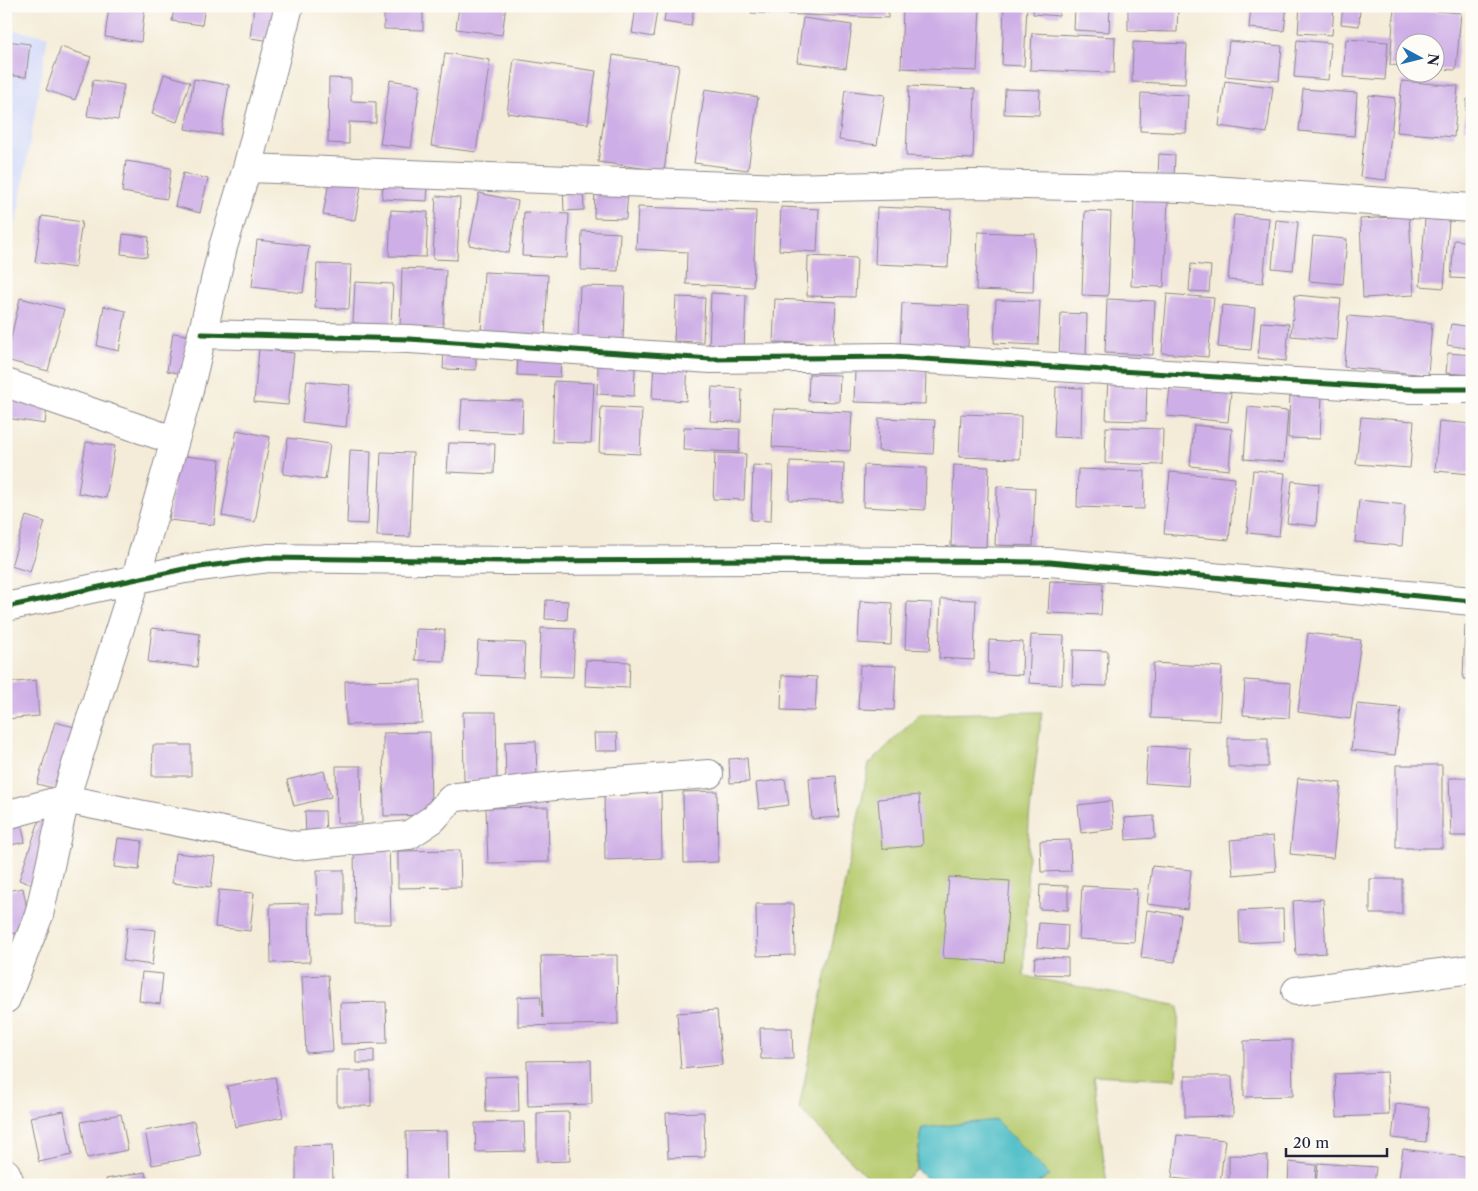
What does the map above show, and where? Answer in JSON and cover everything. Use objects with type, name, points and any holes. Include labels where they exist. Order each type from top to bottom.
[{"type":"street","points":[[6,999],[39,915],[65,798],[135,580],[173,440],[188,394],[223,247],[247,168],[289,6]]},
{"type":"street","points":[[247,168],[782,188],[974,184],[1183,188],[1472,208]]},
{"type":"street","points":[[202,334],[409,338],[711,359],[892,357],[1410,389],[1472,389]]},
{"type":"street","points":[[6,383],[173,440]]},
{"type":"street","points":[[6,607],[184,569],[269,558],[506,561],[796,560],[1050,562],[1472,601]]},
{"type":"street","points":[[6,815],[65,798],[296,846],[408,834],[433,820],[451,799],[458,797],[564,785],[709,774]]},
{"type":"street","points":[[1296,991],[1472,969]]},
{"type":"street","points":[[6,1173],[11,1185]]},
{"type":"shaded area","points":[[6,29],[48,36],[16,224],[6,223]]},
{"type":"green space","points":[[1042,712],[1029,819],[1024,976],[1179,1006],[1176,1079],[1093,1075],[1107,1185],[1035,1185],[1050,1176],[922,1128],[916,1170],[898,1185],[875,1185],[799,1108],[869,764],[920,714]]},
{"type":"water","points":[[996,1120],[1050,1176],[1035,1185],[936,1185],[916,1170],[922,1128]]},
{"type":"building","points":[[6,6],[13,6],[10,27],[6,26]]},
{"type":"building","points":[[109,6],[145,6],[141,42],[105,37]]},
{"type":"building","points":[[174,6],[205,6],[202,25],[172,21]]},
{"type":"building","points":[[254,6],[276,6],[272,41],[250,38]]},
{"type":"building","points":[[384,6],[423,6],[423,30],[384,29]]},
{"type":"building","points":[[459,6],[506,6],[502,35],[456,29]]},
{"type":"building","points":[[666,6],[694,6],[691,26],[664,22]]},
{"type":"building","points":[[752,6],[888,6],[888,18],[751,13]]},
{"type":"building","points":[[903,6],[980,6],[977,71],[901,68]]},
{"type":"building","points":[[1004,6],[1027,6],[1024,66],[1002,65]]},
{"type":"building","points":[[1034,6],[1059,6],[1059,16],[1033,14]]},
{"type":"building","points":[[1075,6],[1110,6],[1109,32],[1074,30]]},
{"type":"building","points":[[1128,6],[1178,6],[1177,32],[1128,31]]},
{"type":"building","points":[[1251,6],[1287,6],[1284,31],[1249,28]]},
{"type":"building","points":[[1300,6],[1334,6],[1332,35],[1298,33]]},
{"type":"building","points":[[1343,6],[1360,6],[1359,26],[1341,24]]},
{"type":"building","points":[[636,7],[657,10],[653,37],[632,33]]},
{"type":"building","points":[[1394,8],[1461,13],[1456,70],[1446,70],[1446,32],[1396,32],[1396,65],[1390,65]]},
{"type":"building","points":[[803,18],[852,25],[846,68],[797,62]]},
{"type":"building","points":[[1032,33],[1115,37],[1114,73],[1030,70]]},
{"type":"building","points":[[1346,39],[1388,42],[1385,80],[1343,77]]},
{"type":"building","points":[[1297,40],[1331,43],[1328,80],[1294,77]]},
{"type":"building","points":[[6,41],[30,44],[26,77],[6,75]]},
{"type":"building","points":[[1229,41],[1282,46],[1279,81],[1225,76]]},
{"type":"building","points":[[1133,42],[1187,44],[1185,84],[1132,82]]},
{"type":"building","points":[[61,47],[91,57],[75,100],[46,90]]},
{"type":"building","points":[[445,53],[490,60],[476,152],[431,146]]},
{"type":"building","points":[[613,55],[679,65],[664,171],[598,162]]},
{"type":"building","points":[[514,59],[596,71],[588,124],[507,113]]},
{"type":"building","points":[[164,74],[190,82],[177,122],[152,114]]},
{"type":"building","points":[[329,78],[351,79],[351,101],[376,102],[376,123],[349,122],[349,144],[328,143]]},
{"type":"building","points":[[194,79],[229,85],[221,135],[185,129]]},
{"type":"building","points":[[93,80],[124,85],[118,120],[87,116]]},
{"type":"building","points":[[390,80],[420,85],[411,148],[380,144]]},
{"type":"building","points":[[1225,81],[1273,87],[1267,133],[1219,126]]},
{"type":"building","points":[[1402,82],[1458,86],[1454,137],[1397,132]]},
{"type":"building","points":[[909,86],[975,89],[973,159],[906,156]]},
{"type":"building","points":[[705,89],[758,97],[748,170],[694,163]]},
{"type":"building","points":[[1005,89],[1040,90],[1039,115],[1004,114]]},
{"type":"building","points":[[1303,89],[1357,93],[1354,136],[1299,131]]},
{"type":"building","points":[[845,90],[885,95],[877,145],[839,140]]},
{"type":"building","points":[[1141,93],[1188,95],[1186,133],[1140,131]]},
{"type":"building","points":[[1369,95],[1395,98],[1386,180],[1360,177]]},
{"type":"building","points":[[1467,99],[1472,99],[1472,129],[1464,129]]},
{"type":"building","points":[[1159,154],[1175,155],[1174,178],[1158,177]]},
{"type":"building","points":[[126,161],[171,168],[167,199],[122,192]]},
{"type":"building","points":[[183,173],[208,179],[200,213],[175,206]]},
{"type":"building","points":[[330,176],[362,181],[355,220],[323,215]]},
{"type":"building","points":[[383,180],[428,183],[427,201],[382,199]]},
{"type":"building","points":[[583,185],[584,210],[564,211],[563,186]]},
{"type":"building","points":[[595,188],[628,190],[626,219],[594,218]]},
{"type":"building","points":[[479,193],[518,201],[509,253],[469,245]]},
{"type":"building","points":[[436,196],[460,198],[457,260],[433,259]]},
{"type":"building","points":[[1134,198],[1168,199],[1164,287],[1131,286]]},
{"type":"building","points":[[638,207],[756,211],[753,287],[686,284],[687,252],[636,249]]},
{"type":"building","points":[[781,207],[819,209],[817,252],[779,250]]},
{"type":"building","points":[[877,207],[951,210],[948,267],[875,264]]},
{"type":"building","points":[[391,210],[428,212],[426,257],[389,256]]},
{"type":"building","points":[[1085,211],[1111,212],[1108,296],[1082,295]]},
{"type":"building","points":[[524,212],[569,214],[567,258],[522,256]]},
{"type":"building","points":[[1234,215],[1269,218],[1263,283],[1228,280]]},
{"type":"building","points":[[42,216],[82,222],[75,268],[35,262]]},
{"type":"building","points":[[1409,216],[1414,295],[1363,298],[1360,219]]},
{"type":"building","points":[[1425,219],[1449,221],[1444,288],[1420,286]]},
{"type":"building","points":[[1276,220],[1298,222],[1293,270],[1272,268]]},
{"type":"building","points":[[582,231],[620,233],[618,271],[581,270]]},
{"type":"building","points":[[978,232],[1035,234],[1033,292],[976,290]]},
{"type":"building","points":[[123,234],[149,237],[147,257],[121,254]]},
{"type":"building","points":[[1313,236],[1347,239],[1343,284],[1309,281]]},
{"type":"building","points":[[257,240],[309,246],[303,293],[252,287]]},
{"type":"building","points":[[1454,240],[1472,242],[1472,279],[1451,278]]},
{"type":"building","points":[[808,256],[857,258],[855,297],[807,296]]},
{"type":"building","points":[[317,264],[351,265],[349,309],[315,308]]},
{"type":"building","points":[[1191,264],[1211,266],[1209,292],[1189,291]]},
{"type":"building","points":[[402,268],[446,270],[443,329],[400,327]]},
{"type":"building","points":[[484,272],[548,275],[545,337],[481,334]]},
{"type":"building","points":[[355,282],[393,284],[391,325],[353,323]]},
{"type":"building","points":[[580,286],[625,287],[623,340],[578,338]]},
{"type":"building","points":[[711,293],[746,295],[744,351],[709,350]]},
{"type":"building","points":[[1167,294],[1214,298],[1208,357],[1162,353]]},
{"type":"building","points":[[1295,295],[1341,299],[1337,340],[1291,336]]},
{"type":"building","points":[[676,297],[705,298],[703,342],[674,341]]},
{"type":"building","points":[[20,298],[64,309],[48,371],[6,360]]},
{"type":"building","points":[[775,299],[836,302],[834,344],[773,342]]},
{"type":"building","points":[[1107,299],[1155,301],[1153,355],[1105,353]]},
{"type":"building","points":[[996,300],[1040,301],[1038,345],[994,343]]},
{"type":"building","points":[[902,303],[969,306],[968,348],[900,345]]},
{"type":"building","points":[[1222,305],[1255,308],[1251,350],[1218,347]]},
{"type":"building","points":[[104,306],[126,311],[119,351],[97,346]]},
{"type":"building","points":[[1061,313],[1087,314],[1086,359],[1059,358]]},
{"type":"building","points":[[1348,316],[1432,323],[1428,375],[1344,367]]},
{"type":"building","points":[[1261,322],[1289,324],[1286,361],[1258,358]]},
{"type":"building","points":[[1451,324],[1472,327],[1472,349],[1447,345]]},
{"type":"building","points":[[173,333],[187,335],[182,374],[167,371]]},
{"type":"building","points":[[259,349],[294,353],[288,405],[254,402]]},
{"type":"building","points":[[444,351],[476,352],[476,370],[443,369]]},
{"type":"building","points":[[1448,353],[1472,355],[1472,375],[1446,373]]},
{"type":"building","points":[[518,354],[561,356],[560,377],[517,375]]},
{"type":"building","points":[[654,363],[688,364],[686,401],[652,399]]},
{"type":"building","points":[[598,366],[635,368],[634,396],[597,394]]},
{"type":"building","points":[[855,369],[926,371],[925,404],[854,402]]},
{"type":"building","points":[[809,374],[840,375],[839,402],[808,401]]},
{"type":"building","points":[[1108,377],[1147,378],[1146,421],[1106,420]]},
{"type":"building","points":[[307,381],[350,385],[346,427],[302,422]]},
{"type":"building","points":[[554,381],[594,383],[591,443],[552,442]]},
{"type":"building","points":[[1170,386],[1231,392],[1228,422],[1167,416]]},
{"type":"building","points":[[712,387],[742,389],[741,422],[710,421]]},
{"type":"building","points":[[1056,387],[1082,388],[1081,438],[1054,437]]},
{"type":"building","points":[[6,393],[47,406],[45,424],[6,418]]},
{"type":"building","points":[[1290,395],[1322,396],[1320,439],[1288,438]]},
{"type":"building","points":[[462,399],[523,401],[522,433],[460,430]]},
{"type":"building","points":[[601,407],[642,409],[640,454],[599,452]]},
{"type":"building","points":[[1248,407],[1288,411],[1284,462],[1244,459]]},
{"type":"building","points":[[774,409],[852,412],[850,451],[772,447]]},
{"type":"building","points":[[961,414],[1021,416],[1020,459],[959,457]]},
{"type":"building","points":[[1361,417],[1414,421],[1410,468],[1356,464]]},
{"type":"building","points":[[879,418],[935,420],[933,454],[878,451]]},
{"type":"building","points":[[1439,421],[1472,424],[1472,474],[1435,471]]},
{"type":"building","points":[[1194,425],[1232,429],[1229,470],[1190,466]]},
{"type":"building","points":[[684,427],[740,429],[739,452],[683,450]]},
{"type":"building","points":[[1106,427],[1163,429],[1162,465],[1105,463]]},
{"type":"building","points":[[237,430],[270,437],[255,522],[222,516]]},
{"type":"building","points":[[288,438],[330,444],[325,480],[283,474]]},
{"type":"building","points":[[86,442],[115,446],[106,498],[78,493]]},
{"type":"building","points":[[449,443],[495,444],[494,474],[447,472]]},
{"type":"building","points":[[350,450],[371,451],[368,524],[347,523]]},
{"type":"building","points":[[381,452],[413,453],[410,537],[377,536]]},
{"type":"building","points":[[715,453],[746,454],[744,500],[713,499]]},
{"type":"building","points":[[176,455],[220,460],[214,525],[169,520]]},
{"type":"building","points":[[790,461],[844,463],[843,502],[789,500]]},
{"type":"building","points":[[753,465],[773,466],[771,521],[751,520]]},
{"type":"building","points":[[864,465],[926,468],[925,510],[863,507]]},
{"type":"building","points":[[954,465],[989,467],[986,547],[951,546]]},
{"type":"building","points":[[1078,469],[1145,471],[1144,509],[1077,507]]},
{"type":"building","points":[[1253,470],[1285,473],[1279,536],[1247,533]]},
{"type":"building","points":[[1170,472],[1235,478],[1229,540],[1164,534]]},
{"type":"building","points":[[1292,481],[1319,484],[1316,526],[1287,523]]},
{"type":"building","points":[[997,486],[1035,488],[1033,546],[995,545]]},
{"type":"building","points":[[1359,500],[1405,505],[1402,546],[1355,542]]},
{"type":"building","points":[[26,516],[45,522],[30,572],[11,566]]},
{"type":"building","points":[[1050,581],[1103,583],[1101,615],[1048,613]]},
{"type":"building","points":[[941,599],[976,600],[974,660],[939,658]]},
{"type":"building","points":[[546,600],[568,601],[567,620],[545,619]]},
{"type":"building","points":[[860,601],[892,603],[891,645],[858,643]]},
{"type":"building","points":[[907,602],[932,603],[930,650],[905,649]]},
{"type":"building","points":[[1465,625],[1472,625],[1472,679],[1463,679]]},
{"type":"building","points":[[152,628],[200,634],[197,667],[148,662]]},
{"type":"building","points":[[541,628],[575,629],[573,677],[539,676]]},
{"type":"building","points":[[416,629],[445,630],[444,661],[415,660]]},
{"type":"building","points":[[1308,633],[1361,640],[1350,719],[1298,712]]},
{"type":"building","points":[[1031,635],[1064,636],[1062,685],[1029,683]]},
{"type":"building","points":[[989,640],[1023,642],[1022,675],[988,673]]},
{"type":"building","points":[[478,641],[525,643],[523,677],[476,675]]},
{"type":"building","points":[[1073,650],[1108,651],[1107,686],[1072,685]]},
{"type":"building","points":[[586,660],[630,662],[629,688],[585,686]]},
{"type":"building","points":[[1153,663],[1222,667],[1219,721],[1151,718]]},
{"type":"building","points":[[860,665],[896,666],[894,710],[858,709]]},
{"type":"building","points":[[782,675],[817,677],[815,711],[781,710]]},
{"type":"building","points":[[36,680],[39,716],[6,719],[6,683]]},
{"type":"building","points":[[421,680],[422,723],[346,725],[345,681]]},
{"type":"building","points":[[1245,680],[1291,683],[1289,718],[1243,715]]},
{"type":"building","points":[[1357,704],[1401,708],[1395,755],[1351,750]]},
{"type":"building","points":[[463,712],[496,712],[497,780],[464,781]]},
{"type":"building","points":[[55,722],[78,728],[61,790],[37,784]]},
{"type":"building","points":[[430,732],[431,815],[384,816],[383,733]]},
{"type":"building","points":[[594,733],[617,733],[618,751],[595,751]]},
{"type":"building","points":[[1228,738],[1268,738],[1268,767],[1228,767]]},
{"type":"building","points":[[536,741],[537,779],[506,780],[505,742]]},
{"type":"building","points":[[153,745],[191,745],[191,776],[152,776]]},
{"type":"building","points":[[1148,746],[1190,748],[1188,786],[1145,783]]},
{"type":"building","points":[[747,758],[749,782],[730,783],[729,759]]},
{"type":"building","points":[[1396,765],[1442,765],[1442,848],[1396,848]]},
{"type":"building","points":[[336,766],[361,766],[362,823],[337,823]]},
{"type":"building","points":[[324,771],[331,797],[294,806],[287,780]]},
{"type":"building","points":[[836,776],[839,817],[812,819],[809,778]]},
{"type":"building","points":[[1298,778],[1341,783],[1333,858],[1290,854]]},
{"type":"building","points":[[1449,778],[1472,778],[1472,836],[1451,836]]},
{"type":"building","points":[[785,779],[789,805],[759,809],[756,783]]},
{"type":"building","points":[[717,791],[718,862],[684,863],[683,792]]},
{"type":"building","points":[[661,792],[662,858],[605,860],[604,794]]},
{"type":"building","points":[[919,795],[923,845],[882,849],[878,799]]},
{"type":"building","points":[[1111,801],[1114,829],[1081,833],[1078,805]]},
{"type":"building","points":[[548,807],[549,862],[488,863],[486,808]]},
{"type":"building","points":[[305,811],[325,811],[326,836],[306,837]]},
{"type":"building","points":[[1154,816],[1155,838],[1126,840],[1125,818]]},
{"type":"building","points":[[40,818],[54,823],[33,885],[19,880]]},
{"type":"building","points":[[21,822],[25,842],[6,846],[6,825]]},
{"type":"building","points":[[1273,836],[1276,871],[1233,875],[1230,840]]},
{"type":"building","points":[[118,838],[142,841],[139,870],[114,867]]},
{"type":"building","points":[[1070,840],[1071,871],[1041,872],[1040,841]]},
{"type":"building","points":[[389,843],[391,924],[355,924],[354,844]]},
{"type":"building","points":[[460,850],[461,887],[398,888],[398,851]]},
{"type":"building","points":[[175,853],[215,857],[211,887],[172,883]]},
{"type":"building","points":[[1152,866],[1191,870],[1187,909],[1147,904]]},
{"type":"building","points":[[317,870],[344,870],[344,915],[318,915]]},
{"type":"building","points":[[949,877],[1010,881],[1004,962],[943,958]]},
{"type":"building","points":[[1370,879],[1402,879],[1402,914],[1370,914]]},
{"type":"building","points":[[1040,885],[1068,886],[1068,910],[1039,909]]},
{"type":"building","points":[[1082,886],[1137,889],[1134,942],[1079,939]]},
{"type":"building","points":[[23,888],[31,930],[6,935],[6,891]]},
{"type":"building","points":[[219,890],[254,893],[250,931],[215,927]]},
{"type":"building","points":[[1323,899],[1326,953],[1296,955],[1293,901]]},
{"type":"building","points":[[309,903],[310,962],[271,963],[270,904]]},
{"type":"building","points":[[756,904],[794,904],[795,955],[757,956]]},
{"type":"building","points":[[1283,909],[1284,941],[1240,943],[1239,911]]},
{"type":"building","points":[[1147,910],[1181,915],[1175,962],[1141,958]]},
{"type":"building","points":[[1039,923],[1068,925],[1067,950],[1037,947]]},
{"type":"building","points":[[127,927],[156,930],[152,965],[123,961]]},
{"type":"building","points":[[617,955],[618,1024],[518,1026],[518,997],[540,996],[543,1018],[541,956]]},
{"type":"building","points":[[1035,957],[1068,958],[1068,975],[1034,974]]},
{"type":"building","points":[[142,972],[163,974],[160,1004],[139,1001]]},
{"type":"building","points":[[328,975],[333,1051],[306,1053],[302,976]]},
{"type":"building","points":[[386,1002],[387,1043],[341,1044],[340,1003]]},
{"type":"building","points":[[717,1010],[722,1065],[681,1069],[677,1013]]},
{"type":"building","points":[[760,1028],[792,1028],[793,1059],[761,1059]]},
{"type":"building","points":[[1292,1040],[1293,1096],[1244,1097],[1244,1041]]},
{"type":"building","points":[[374,1050],[374,1063],[356,1063],[356,1051]]},
{"type":"building","points":[[591,1060],[592,1104],[528,1106],[527,1061]]},
{"type":"building","points":[[337,1071],[371,1071],[371,1106],[337,1106]]},
{"type":"building","points":[[1387,1072],[1389,1115],[1337,1117],[1335,1074]]},
{"type":"building","points":[[518,1076],[519,1112],[486,1112],[485,1077]]},
{"type":"building","points":[[1185,1076],[1232,1076],[1233,1116],[1185,1117]]},
{"type":"building","points":[[275,1077],[283,1117],[235,1127],[227,1086]]},
{"type":"building","points":[[1396,1104],[1429,1108],[1426,1142],[1392,1138]]},
{"type":"building","points":[[64,1111],[72,1155],[39,1162],[30,1117]]},
{"type":"building","points":[[569,1112],[570,1161],[537,1162],[537,1113]]},
{"type":"building","points":[[704,1112],[705,1157],[668,1158],[666,1113]]},
{"type":"building","points":[[121,1114],[128,1150],[87,1158],[81,1122]]},
{"type":"building","points":[[194,1121],[201,1156],[152,1165],[145,1131]]},
{"type":"building","points":[[524,1122],[525,1151],[476,1152],[475,1123]]},
{"type":"building","points":[[447,1131],[448,1185],[407,1185],[406,1132]]},
{"type":"building","points":[[1177,1135],[1225,1140],[1220,1183],[1172,1178]]},
{"type":"building","points":[[332,1145],[333,1185],[296,1185],[296,1146]]},
{"type":"building","points":[[1403,1149],[1472,1158],[1472,1185],[1398,1185]]},
{"type":"building","points":[[1229,1155],[1268,1156],[1267,1185],[1229,1185]]},
{"type":"building","points":[[1289,1162],[1316,1165],[1315,1185],[1288,1185]]},
{"type":"building","points":[[1318,1163],[1376,1167],[1374,1185],[1316,1185]]},
{"type":"building","points":[[145,1172],[148,1185],[107,1185],[106,1179]]},
{"type":"cycle path","points":[[202,334],[409,339],[711,359],[892,357],[1411,389],[1472,389]]},
{"type":"cycle path","points":[[6,607],[184,569],[269,558],[506,561],[786,560],[1050,562],[1472,601]]}]
